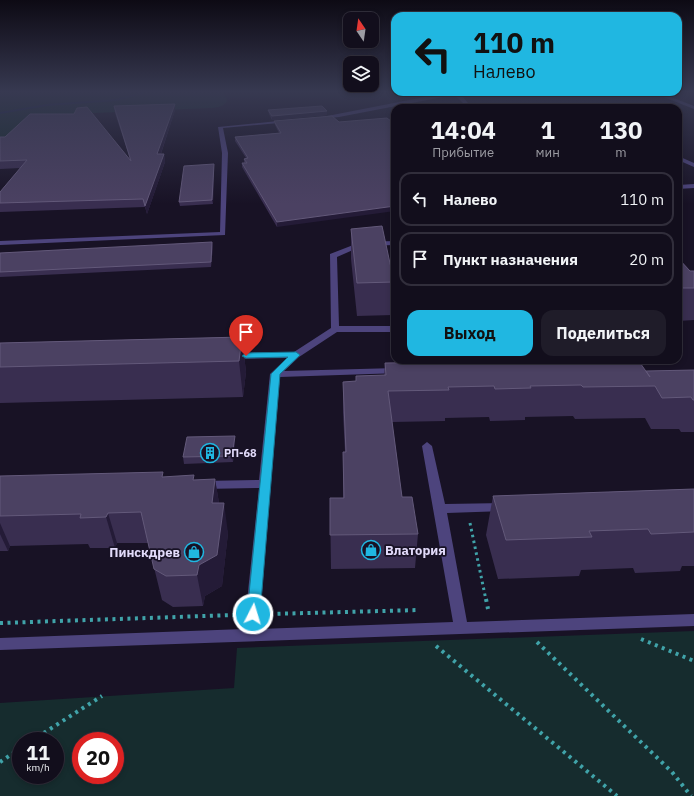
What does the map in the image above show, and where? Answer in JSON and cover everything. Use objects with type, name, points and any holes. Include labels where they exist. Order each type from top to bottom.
[{"type":"lane","points":[[0,243],[223,234],[225,153],[220,129]]},
{"type":"lane","points":[[682,160],[694,165]]},
{"type":"lane","points":[[682,188],[694,186]]},
{"type":"lane","points":[[335,329],[332,256],[361,244],[391,243]]},
{"type":"lane","points":[[251,635],[275,374],[296,355],[335,329],[391,329]]},
{"type":"lane","points":[[223,356],[296,355]]},
{"type":"lane","points":[[275,374],[403,371]]},
{"type":"lane","points":[[427,446],[440,509],[461,628]]},
{"type":"lane","points":[[195,485],[265,484]]},
{"type":"lane","points":[[440,509],[519,506]]},
{"type":"lane","points":[[0,644],[694,620]]},
{"type":"path","points":[[477,523],[469,523],[488,609]]},
{"type":"path","points":[[458,610],[495,609]]},
{"type":"path","points":[[0,623],[253,614],[426,610]]},
{"type":"path","points":[[520,627],[672,772],[691,796]]},
{"type":"path","points":[[417,630],[618,796]]},
{"type":"path","points":[[45,732],[102,696]]},
{"type":"path","points":[[0,762],[12,754]]},
{"type":"green space","points":[[0,129],[23,129],[0,142]]},
{"type":"green space","points":[[694,631],[694,796],[0,796],[0,703],[234,688],[237,648]]},
{"type":"building","points":[[14,129],[105,129],[131,161],[121,129],[166,129],[157,154],[164,154],[145,206],[143,199],[0,203],[0,192],[27,160],[0,161],[0,137],[5,137]]},
{"type":"building","points":[[279,129],[391,129],[391,207],[277,222],[242,163],[247,163],[244,159],[248,158],[235,137],[281,133]]},
{"type":"building","points":[[214,164],[212,200],[179,202],[184,166]]},
{"type":"building","points":[[382,226],[391,268],[391,282],[357,283],[351,229]]},
{"type":"building","points":[[212,242],[211,262],[0,272],[0,253]]},
{"type":"building","points":[[682,262],[690,271],[694,271],[694,288],[682,288]]},
{"type":"building","points":[[242,337],[239,361],[0,367],[0,343]]},
{"type":"building","points":[[385,363],[641,364],[650,377],[646,371],[694,370],[694,400],[691,397],[662,398],[655,386],[583,387],[581,385],[530,386],[531,388],[495,389],[494,386],[448,387],[449,390],[388,391],[402,497],[412,497],[418,534],[330,535],[330,498],[344,498],[343,452],[346,452],[343,382],[356,381],[356,376],[386,375]]},
{"type":"building","name":"РП-68","points":[[235,436],[232,456],[183,457],[187,437]]},
{"type":"building","points":[[163,472],[162,477],[194,475],[193,480],[215,479],[212,503],[224,503],[217,555],[199,565],[197,575],[166,576],[154,569],[141,512],[108,513],[106,517],[80,518],[81,514],[0,516],[0,476]]},
{"type":"building","points":[[694,489],[694,532],[651,534],[648,529],[589,531],[592,537],[506,540],[493,496]]},
{"type":"place","name":"РП-68","points":[[210,453]]},
{"type":"place","name":"Влатория","points":[[371,550]]},
{"type":"place","name":"Пинскдрев","points":[[194,552]]},
{"type":"route","points":[[246,356],[296,355],[275,374],[253,614]]}]
